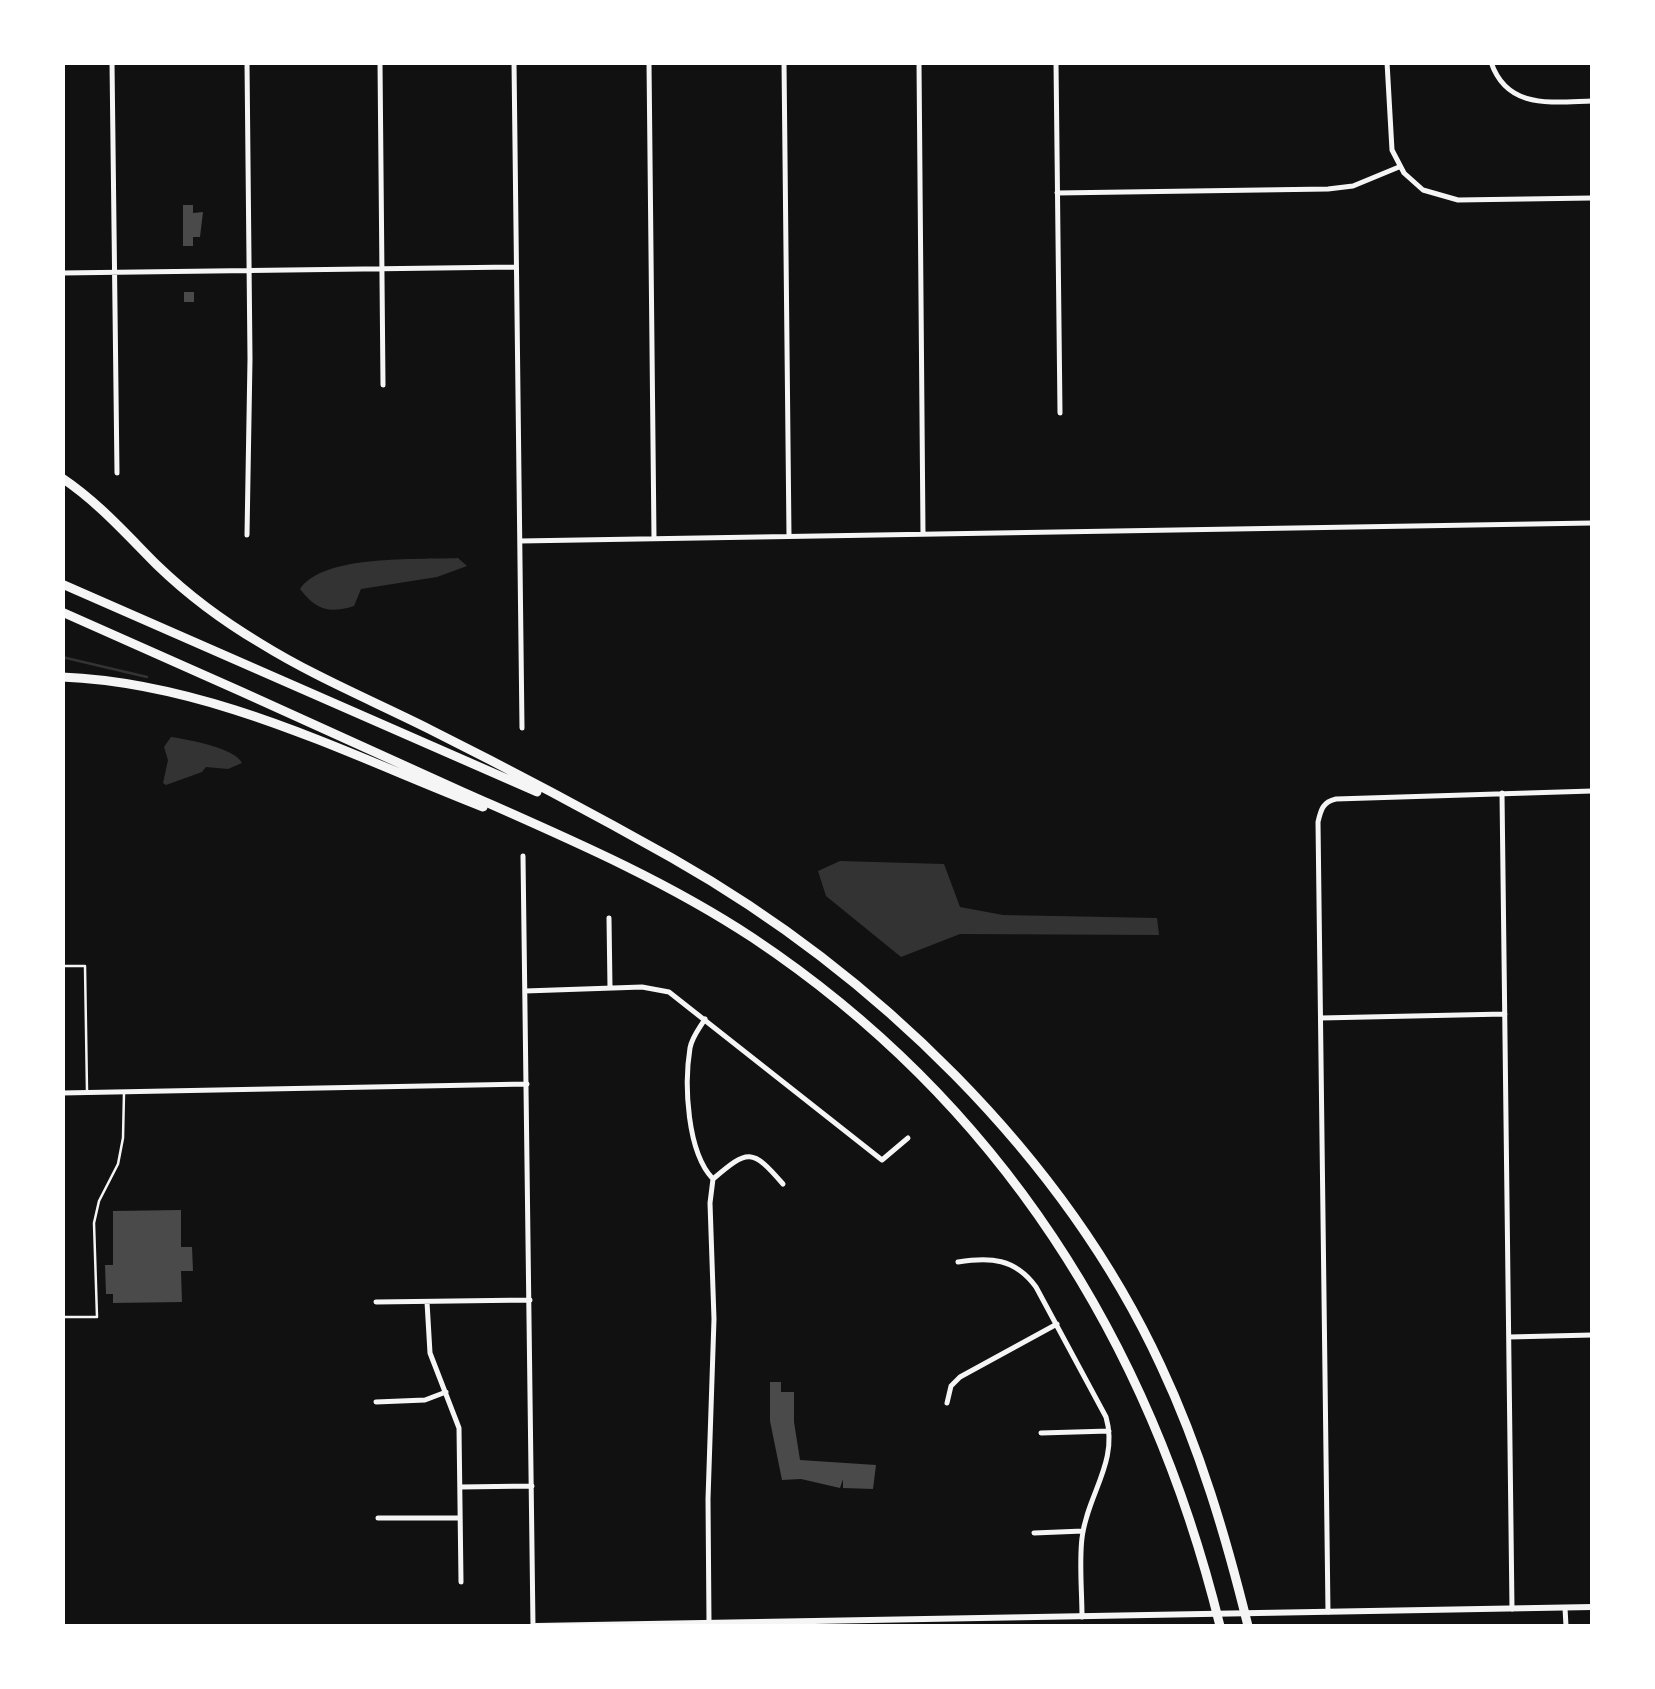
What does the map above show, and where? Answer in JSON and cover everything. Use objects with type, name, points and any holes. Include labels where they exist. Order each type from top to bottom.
[{"type":"highway","points":[[62,478],[98,506],[179,584],[241,632],[712,882],[826,960],[928,1049],[1016,1144],[1098,1256],[1160,1363],[1205,1475],[1248,1626]]},
{"type":"highway","points":[[62,584],[590,815]]},
{"type":"highway","points":[[62,612],[574,842],[695,902],[813,982],[908,1062],[999,1163],[1074,1268],[1140,1388],[1184,1501],[1220,1626]]},
{"type":"highway","points":[[62,678],[139,686],[228,708],[574,842]]},
{"type":"main road","points":[[535,1626],[898,1623],[1592,1608]]},
{"type":"street","points":[[112,62],[117,473]]},
{"type":"street","points":[[246,62],[247,536]]},
{"type":"street","points":[[380,62],[384,386]]},
{"type":"street","points":[[514,62],[522,728]]},
{"type":"street","points":[[649,62],[654,538]]},
{"type":"street","points":[[784,62],[789,536]]},
{"type":"street","points":[[919,62],[924,534]]},
{"type":"street","points":[[1056,62],[1060,414]]},
{"type":"street","points":[[1388,62],[1388,131],[1400,166],[1423,190],[1450,199],[1592,198]]},
{"type":"street","points":[[1491,62],[1500,82],[1517,96],[1537,102],[1592,101]]},
{"type":"street","points":[[1057,193],[1328,189],[1365,182],[1400,166]]},
{"type":"street","points":[[62,273],[516,267]]},
{"type":"street","points":[[520,541],[1592,522]]},
{"type":"street","points":[[1328,1612],[1318,822],[1326,802],[1336,798],[1592,791]]},
{"type":"street","points":[[1502,794],[1512,1609]]},
{"type":"street","points":[[523,856],[535,1626]]},
{"type":"street","points":[[609,918],[610,988]]},
{"type":"street","points":[[526,991],[660,990],[676,997],[882,1160],[908,1138]]},
{"type":"street","points":[[1321,1018],[1505,1014]]},
{"type":"street","points":[[705,1020],[690,1047],[690,1118],[700,1166],[713,1179]]},
{"type":"street","points":[[62,1093],[527,1084]]},
{"type":"street","points":[[710,1623],[713,1179],[735,1159],[751,1155],[762,1160],[782,1184]]},
{"type":"street","points":[[958,1262],[996,1259],[1020,1268],[1036,1286],[1102,1409],[1109,1431],[1106,1465],[1083,1531],[1082,1617]]},
{"type":"street","points":[[376,1302],[530,1300]]},
{"type":"street","points":[[427,1302],[429,1347],[458,1424],[461,1582]]},
{"type":"street","points":[[947,1403],[951,1386],[960,1376],[1057,1324]]},
{"type":"street","points":[[1508,1336],[1592,1335]]},
{"type":"street","points":[[376,1402],[425,1400],[446,1392]]},
{"type":"street","points":[[1041,1434],[1109,1431]]},
{"type":"street","points":[[460,1487],[532,1486]]},
{"type":"street","points":[[378,1518],[460,1518]]},
{"type":"street","points":[[1034,1533],[1083,1531]]},
{"type":"street","points":[[1564,1608],[1566,1626]]},
{"type":"lane","points":[[62,966],[85,966],[86,1092]]},
{"type":"lane","points":[[62,1318],[97,1317],[94,1224],[124,1138],[124,1091]]},
{"type":"shaded area","points":[[458,558],[467,566],[437,577],[361,589],[354,606],[345,608],[324,608],[300,589],[312,578],[350,564]]},
{"type":"shaded area","points":[[171,737],[221,749],[242,763],[228,769],[206,767],[166,785],[163,783],[168,760],[164,747]]},
{"type":"shaded area","points":[[840,861],[944,864],[960,907],[1003,915],[1157,918],[1159,935],[960,934],[901,957],[826,896],[818,871]]},
{"type":"building","points":[[183,205],[193,205],[193,213],[203,212],[200,237],[193,237],[193,246],[183,246]]},
{"type":"building","points":[[184,292],[194,292],[194,302],[184,302]]},
{"type":"building","points":[[181,1210],[181,1247],[192,1247],[193,1271],[181,1271],[182,1302],[113,1303],[113,1294],[106,1294],[105,1265],[113,1265],[113,1211]]},
{"type":"building","points":[[770,1382],[781,1382],[781,1392],[794,1392],[800,1460],[876,1465],[873,1489],[843,1488],[843,1479],[840,1488],[801,1479],[782,1480],[770,1421]]},
{"type":"waterway","points":[[62,657],[147,677]]}]
